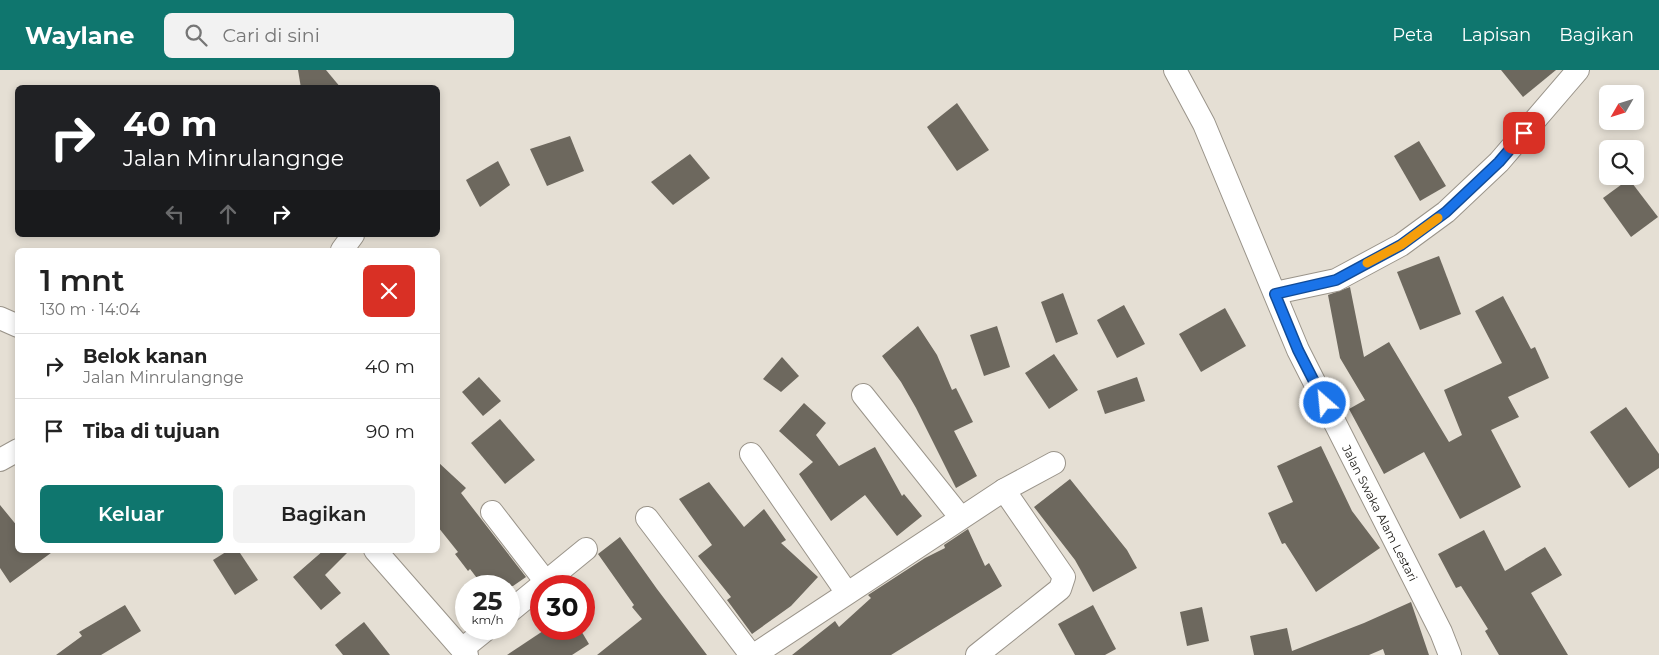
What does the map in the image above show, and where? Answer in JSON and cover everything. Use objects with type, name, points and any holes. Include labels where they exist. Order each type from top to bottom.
[{"type":"street","name":"Jalan Swaka Alam Lestari","points":[[1175,70],[1204,124],[1298,350],[1450,655]]},
{"type":"street","points":[[1275,294],[1336,280],[1401,245],[1446,212],[1499,162],[1574,72]]},
{"type":"street","points":[[343,248],[352,237]]},
{"type":"street","points":[[0,318],[15,325]]},
{"type":"street","points":[[863,395],[960,518]]},
{"type":"street","points":[[0,460],[15,452]]},
{"type":"street","points":[[751,454],[847,593]]},
{"type":"street","points":[[647,518],[752,655],[1004,490],[1054,463]]},
{"type":"street","points":[[976,655],[1060,589],[1064,583],[1064,577],[1004,490]]},
{"type":"street","points":[[492,512],[541,575]]},
{"type":"street","points":[[554,575],[586,549]]},
{"type":"street","points":[[378,553],[465,652],[477,640]]},
{"type":"street","points":[[520,603],[530,595]]},
{"type":"building","points":[[298,70],[326,70],[338,85],[300,85]]},
{"type":"building","points":[[1501,70],[1556,70],[1523,97]]},
{"type":"building","points":[[957,103],[989,150],[957,171],[927,127]]},
{"type":"building","points":[[570,136],[584,171],[547,186],[530,149]]},
{"type":"building","points":[[1419,141],[1446,186],[1420,201],[1394,156]]},
{"type":"building","points":[[690,154],[710,178],[673,205],[651,182]]},
{"type":"building","points":[[498,161],[510,185],[480,207],[466,180]]},
{"type":"building","points":[[1621,185],[1634,185],[1658,217],[1631,237],[1603,198]]},
{"type":"building","points":[[1439,256],[1461,314],[1420,330],[1397,272]]},
{"type":"building","points":[[1350,287],[1364,357],[1389,342],[1449,442],[1462,435],[1444,390],[1502,363],[1475,311],[1503,296],[1531,349],[1535,347],[1549,378],[1508,397],[1519,417],[1491,430],[1521,487],[1460,519],[1424,452],[1384,474],[1349,409],[1365,400],[1340,358],[1328,295]]},
{"type":"building","points":[[1063,293],[1078,334],[1056,343],[1041,302]]},
{"type":"building","points":[[1124,305],[1145,344],[1117,358],[1097,320]]},
{"type":"building","points":[[1225,308],[1246,346],[1201,372],[1179,334]]},
{"type":"building","points":[[918,326],[937,355],[952,390],[956,388],[973,422],[954,431],[977,476],[956,488],[916,408],[901,382],[882,356]]},
{"type":"building","points":[[997,326],[1010,367],[984,376],[970,335]]},
{"type":"building","points":[[1054,354],[1078,390],[1049,409],[1025,373]]},
{"type":"building","points":[[782,357],[799,376],[781,392],[763,379]]},
{"type":"building","points":[[479,377],[501,401],[483,416],[462,392]]},
{"type":"building","points":[[1137,377],[1145,401],[1105,414],[1097,391]]},
{"type":"building","points":[[804,403],[826,423],[816,435],[839,466],[875,447],[902,496],[904,494],[922,516],[897,536],[865,495],[831,521],[799,474],[813,462],[779,431]]},
{"type":"building","points":[[1626,407],[1659,454],[1659,468],[1629,488],[1590,432]]},
{"type":"building","points":[[500,419],[535,460],[505,484],[471,443]]},
{"type":"building","points":[[1321,446],[1352,511],[1380,548],[1316,592],[1285,543],[1282,544],[1268,513],[1293,502],[1277,466]]},
{"type":"building","points":[[440,464],[466,488],[461,493],[526,577],[520,581],[520,575],[475,575],[470,569],[468,571],[455,554],[458,552],[440,530]]},
{"type":"building","points":[[1070,479],[1127,550],[1137,568],[1093,592],[1075,560],[1034,507]]},
{"type":"building","points":[[709,482],[744,527],[764,509],[786,540],[781,543],[818,577],[791,606],[752,634],[727,600],[731,597],[698,556],[712,545],[679,499]]},
{"type":"building","points":[[0,505],[15,523],[15,553],[51,553],[10,583],[0,568]]},
{"type":"building","points":[[968,529],[985,566],[989,563],[1002,586],[891,655],[792,655],[835,621],[839,627],[871,598],[868,595],[925,558],[945,548],[944,545]]},
{"type":"building","points":[[1484,530],[1505,571],[1545,547],[1562,575],[1531,593],[1568,655],[1499,655],[1485,631],[1488,629],[1461,586],[1456,588],[1438,554]]},
{"type":"building","points":[[620,537],[707,655],[597,655],[642,619],[632,607],[634,605],[598,554]]},
{"type":"building","points":[[224,553],[240,553],[258,580],[235,595],[213,560]]},
{"type":"building","points":[[321,553],[347,553],[325,575],[341,593],[321,610],[293,577]]},
{"type":"building","points":[[1411,602],[1429,655],[1385,655],[1383,649],[1369,655],[1254,655],[1250,636],[1287,628],[1292,651],[1364,623]]},
{"type":"building","points":[[125,605],[141,631],[101,655],[56,655],[82,636],[79,632]]},
{"type":"building","points":[[1093,605],[1116,649],[1105,655],[1075,655],[1058,624]]},
{"type":"building","points":[[1202,607],[1209,641],[1187,646],[1180,612]]},
{"type":"building","points":[[364,622],[390,655],[343,655],[335,645]]},
{"type":"building","points":[[530,640],[587,640],[589,644],[572,655],[507,655]]},
{"type":"slow traffic","points":[[1367,263],[1401,245],[1438,218]]},
{"type":"route","points":[[1325,403],[1298,350],[1275,294],[1336,280],[1401,245],[1446,212],[1499,162],[1524,133]]}]
